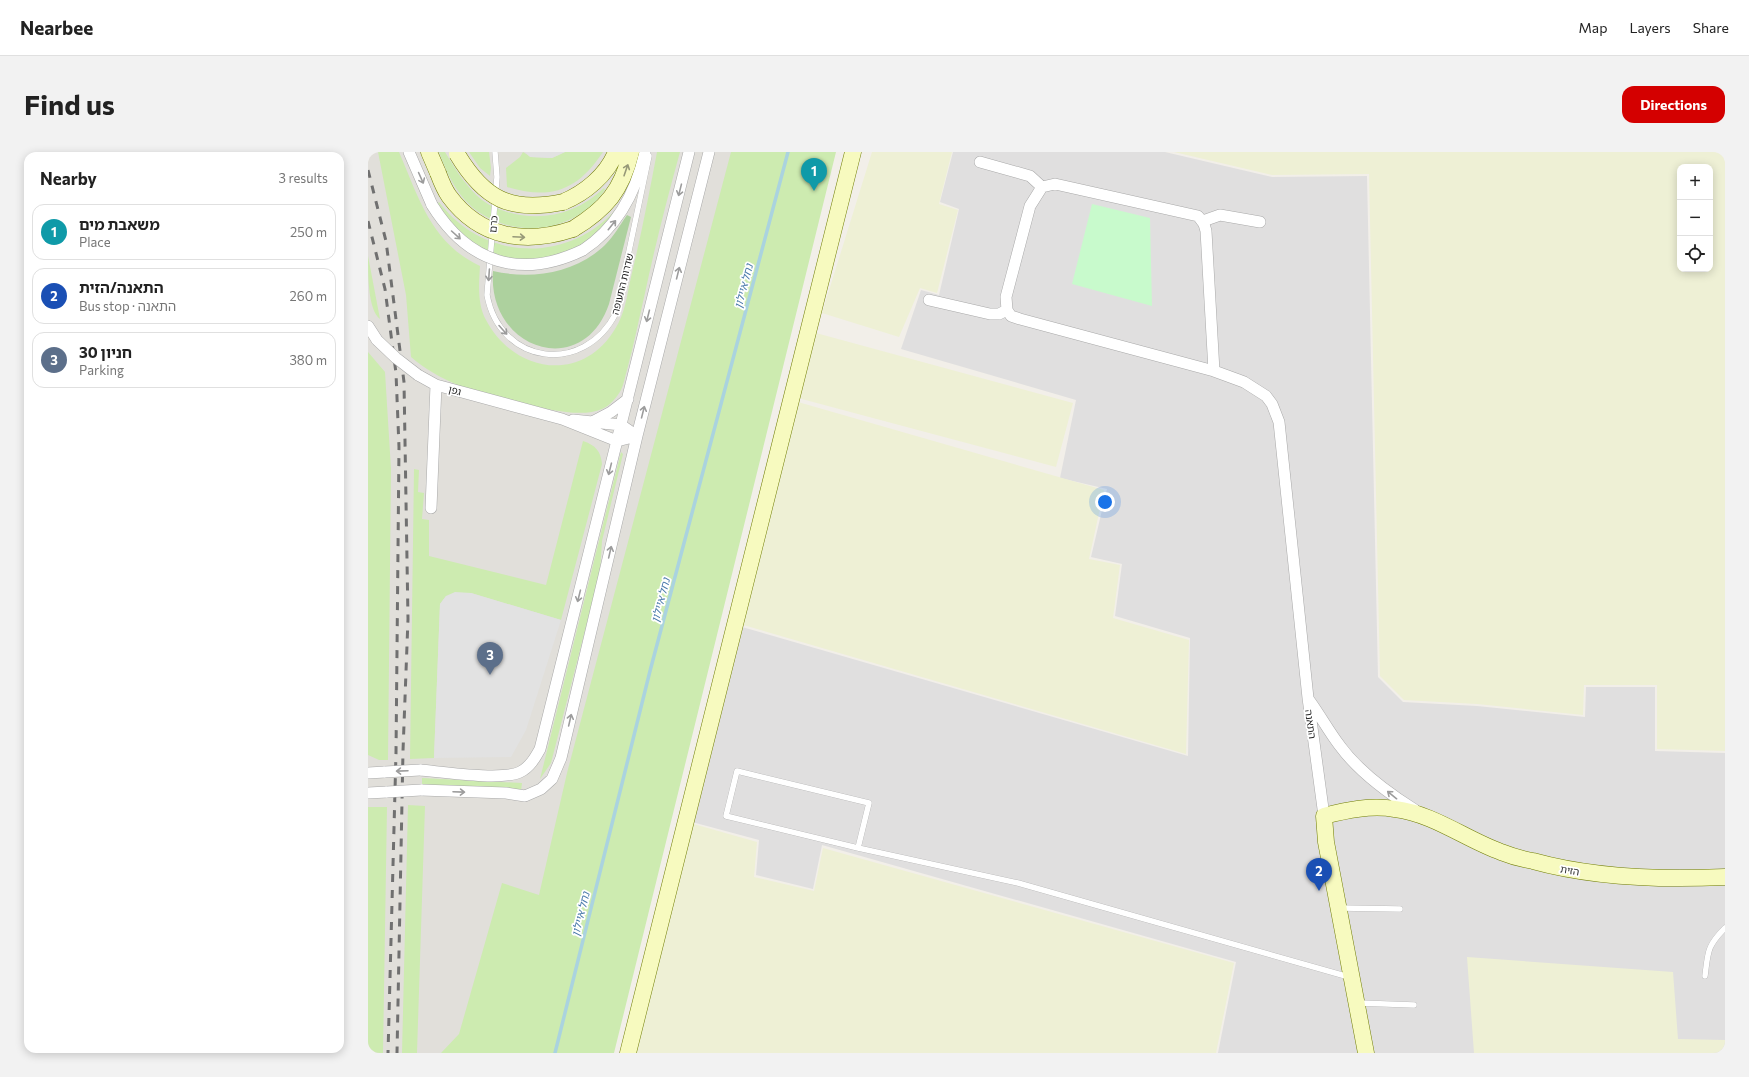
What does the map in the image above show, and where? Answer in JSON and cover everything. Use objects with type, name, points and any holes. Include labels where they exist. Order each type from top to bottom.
[{"type":"street","points":[[409,152],[432,205],[442,221],[458,237],[477,251],[497,260],[514,264],[536,265],[562,259],[583,250],[597,241],[612,226],[623,210],[634,188],[645,152]]},
{"type":"street","points":[[428,152],[448,195],[463,211],[479,224],[498,233],[512,237],[539,238],[573,229],[596,214],[611,199],[619,187],[627,167],[630,152]]},
{"type":"street","points":[[456,153],[469,174],[482,188],[499,199],[511,204],[544,206],[563,202],[586,190],[603,173],[616,152]]},
{"type":"street","points":[[368,773],[420,770],[507,776],[519,773],[534,761],[540,749],[689,152]]},
{"type":"street","points":[[368,793],[420,790],[524,796],[541,789],[552,779],[561,758],[637,436],[709,152]]},
{"type":"street","points":[[628,1053],[853,152]]},
{"type":"street","points":[[980,162],[1030,176],[1042,186],[1055,184],[1198,216],[1203,221],[1206,231],[1214,371],[1011,316],[1007,310],[1006,296],[1030,206],[1042,186]]},
{"type":"street","points":[[1203,221],[1220,215],[1260,222]]},
{"type":"street","points":[[929,300],[990,314],[999,314],[1007,310]]},
{"type":"street","name":"גפן","points":[[368,326],[377,340],[396,358],[418,375],[436,384],[562,419]]},
{"type":"street","name":"התאנה","points":[[1214,371],[1244,382],[1266,396],[1272,404],[1279,422],[1308,698],[1324,816],[1326,842],[1366,1053]]},
{"type":"street","points":[[431,508],[436,384]]},
{"type":"street","points":[[592,422],[611,412],[628,399]]},
{"type":"street","points":[[562,419],[621,425],[637,436]]},
{"type":"street","points":[[562,419],[617,441],[637,436]]},
{"type":"street","name":"הזית","points":[[1308,698],[1341,747],[1354,762],[1396,798],[1424,816],[1501,852],[1559,868],[1581,872],[1642,876],[1725,877]]},
{"type":"street","name":"הזית","points":[[1324,816],[1358,808],[1378,807],[1407,811],[1424,816]]},
{"type":"lane","name":"כרם","points":[[487,295],[497,177],[495,152]]},
{"type":"lane","name":"שדרות התעופה","points":[[487,295],[490,310],[496,322],[508,335],[528,350],[545,355],[562,355],[590,345],[611,323],[616,312],[650,152]]},
{"type":"lane","points":[[858,848],[869,803],[737,771],[726,816],[858,848],[1018,883],[1351,977]]},
{"type":"lane","points":[[1338,908],[1400,909]]},
{"type":"lane","points":[[1705,976],[1708,949],[1715,938],[1725,928]]},
{"type":"lane","points":[[1356,1003],[1414,1005]]},
{"type":"shaded area","points":[[368,152],[760,152],[526,1053],[368,1053]]},
{"type":"shaded area","points":[[525,152],[565,152],[552,158],[530,157]]},
{"type":"shaded area","points":[[953,152],[1165,152],[1272,177],[1367,176],[1378,677],[1403,702],[1477,706],[1585,717],[1586,687],[1655,687],[1655,751],[1725,753],[1725,1053],[1218,1053],[1236,962],[822,845],[813,889],[756,875],[759,840],[692,822],[742,627],[1188,756],[1190,638],[1115,616],[1122,564],[1091,557],[1107,489],[1060,478],[1076,400],[901,349],[921,290],[939,295],[959,209],[940,202]]},
{"type":"shaded area","points":[[455,592],[471,593],[561,620],[526,730],[511,757],[434,758],[440,604],[446,596]]},
{"type":"green space","points":[[378,152],[399,152],[420,202],[438,232],[449,245],[463,256],[480,266],[479,293],[481,307],[486,320],[498,338],[513,352],[530,361],[549,365],[567,364],[585,358],[601,347],[615,329],[625,304],[642,231],[657,152],[680,152],[657,240],[624,383],[619,393],[610,404],[605,408],[594,412],[575,413],[512,402],[451,382],[437,375],[411,357],[406,295]]},
{"type":"green space","points":[[439,152],[445,152],[471,190],[482,200],[507,212],[520,215],[546,216],[558,214],[571,210],[594,197],[604,188],[605,190],[592,204],[577,216],[561,223],[543,227],[524,228],[506,225],[488,218],[466,201],[452,182]]},
{"type":"green space","points":[[469,152],[489,152],[491,168],[490,176],[480,168]]},
{"type":"green space","points":[[523,152],[531,157],[552,158],[565,152],[603,152],[583,176],[573,184],[550,192],[537,192],[523,191],[507,187],[506,168],[520,157]]},
{"type":"green space","points":[[731,152],[836,152],[614,1053],[441,1053],[459,1034],[502,883],[539,895],[567,773]]},
{"type":"green space","points":[[872,152],[952,152],[939,204],[958,210],[937,293],[920,288],[899,337],[822,313]]},
{"type":"green space","points":[[1174,152],[1725,152],[1725,751],[1657,749],[1657,685],[1584,685],[1583,715],[1477,704],[1404,700],[1380,676],[1369,174],[1272,175]]},
{"type":"green space","points":[[439,202],[458,222],[479,236],[502,245],[527,248],[551,247],[575,239],[597,226],[617,208],[601,230],[581,245],[558,254],[545,257],[520,259],[497,255],[466,239],[454,228],[437,205]]},
{"type":"green space","points":[[1092,204],[1150,218],[1152,306],[1072,284]]},
{"type":"green space","points":[[627,215],[631,217],[609,304],[596,328],[579,342],[559,348],[539,346],[520,336],[505,320],[495,298],[493,271],[523,275],[553,272],[567,268],[593,255],[605,245]]},
{"type":"green space","points":[[368,256],[380,319],[373,308],[371,300]]},
{"type":"green space","points":[[816,333],[1073,403],[1056,467],[798,398]]},
{"type":"green space","points":[[368,352],[385,372],[391,469],[388,760],[379,760],[368,755]]},
{"type":"green space","points":[[798,402],[1104,490],[1089,559],[1120,565],[1113,618],[1189,640],[1186,754],[740,624]]},
{"type":"green space","points":[[583,441],[591,444],[597,449],[602,464],[561,620],[471,593],[446,596],[440,604],[434,758],[410,759],[414,469],[419,470],[418,492],[424,493],[422,519],[429,520],[429,556],[546,585]]},
{"type":"green space","points":[[621,452],[623,454],[602,541],[600,572],[551,763],[540,779]]},
{"type":"green space","points":[[422,778],[522,783],[521,791],[422,786]]},
{"type":"green space","points":[[408,805],[425,806],[417,1053],[402,1053]]},
{"type":"green space","points":[[368,807],[387,807],[383,1053],[368,1053]]},
{"type":"green space","points":[[690,823],[757,842],[754,877],[814,891],[823,848],[1234,963],[1216,1053],[634,1053]]},
{"type":"green space","points":[[1467,957],[1673,972],[1678,1039],[1725,1040],[1725,1053],[1474,1053]]},
{"type":"waterway","name":"נחל איילון","points":[[555,1053],[650,671],[788,152]]},
{"type":"railway","points":[[368,170],[386,241],[404,382],[408,619],[403,751],[397,1053]]},
{"type":"railway","points":[[368,221],[385,289],[396,373],[399,447],[396,753],[388,1053]]},
{"type":"place","name":"משאבת מים","points":[[814,191]]},
{"type":"place","name":"חניון 30","points":[[490,675]]},
{"type":"place","name":"התאנה/הזית","points":[[1319,891]]}]
